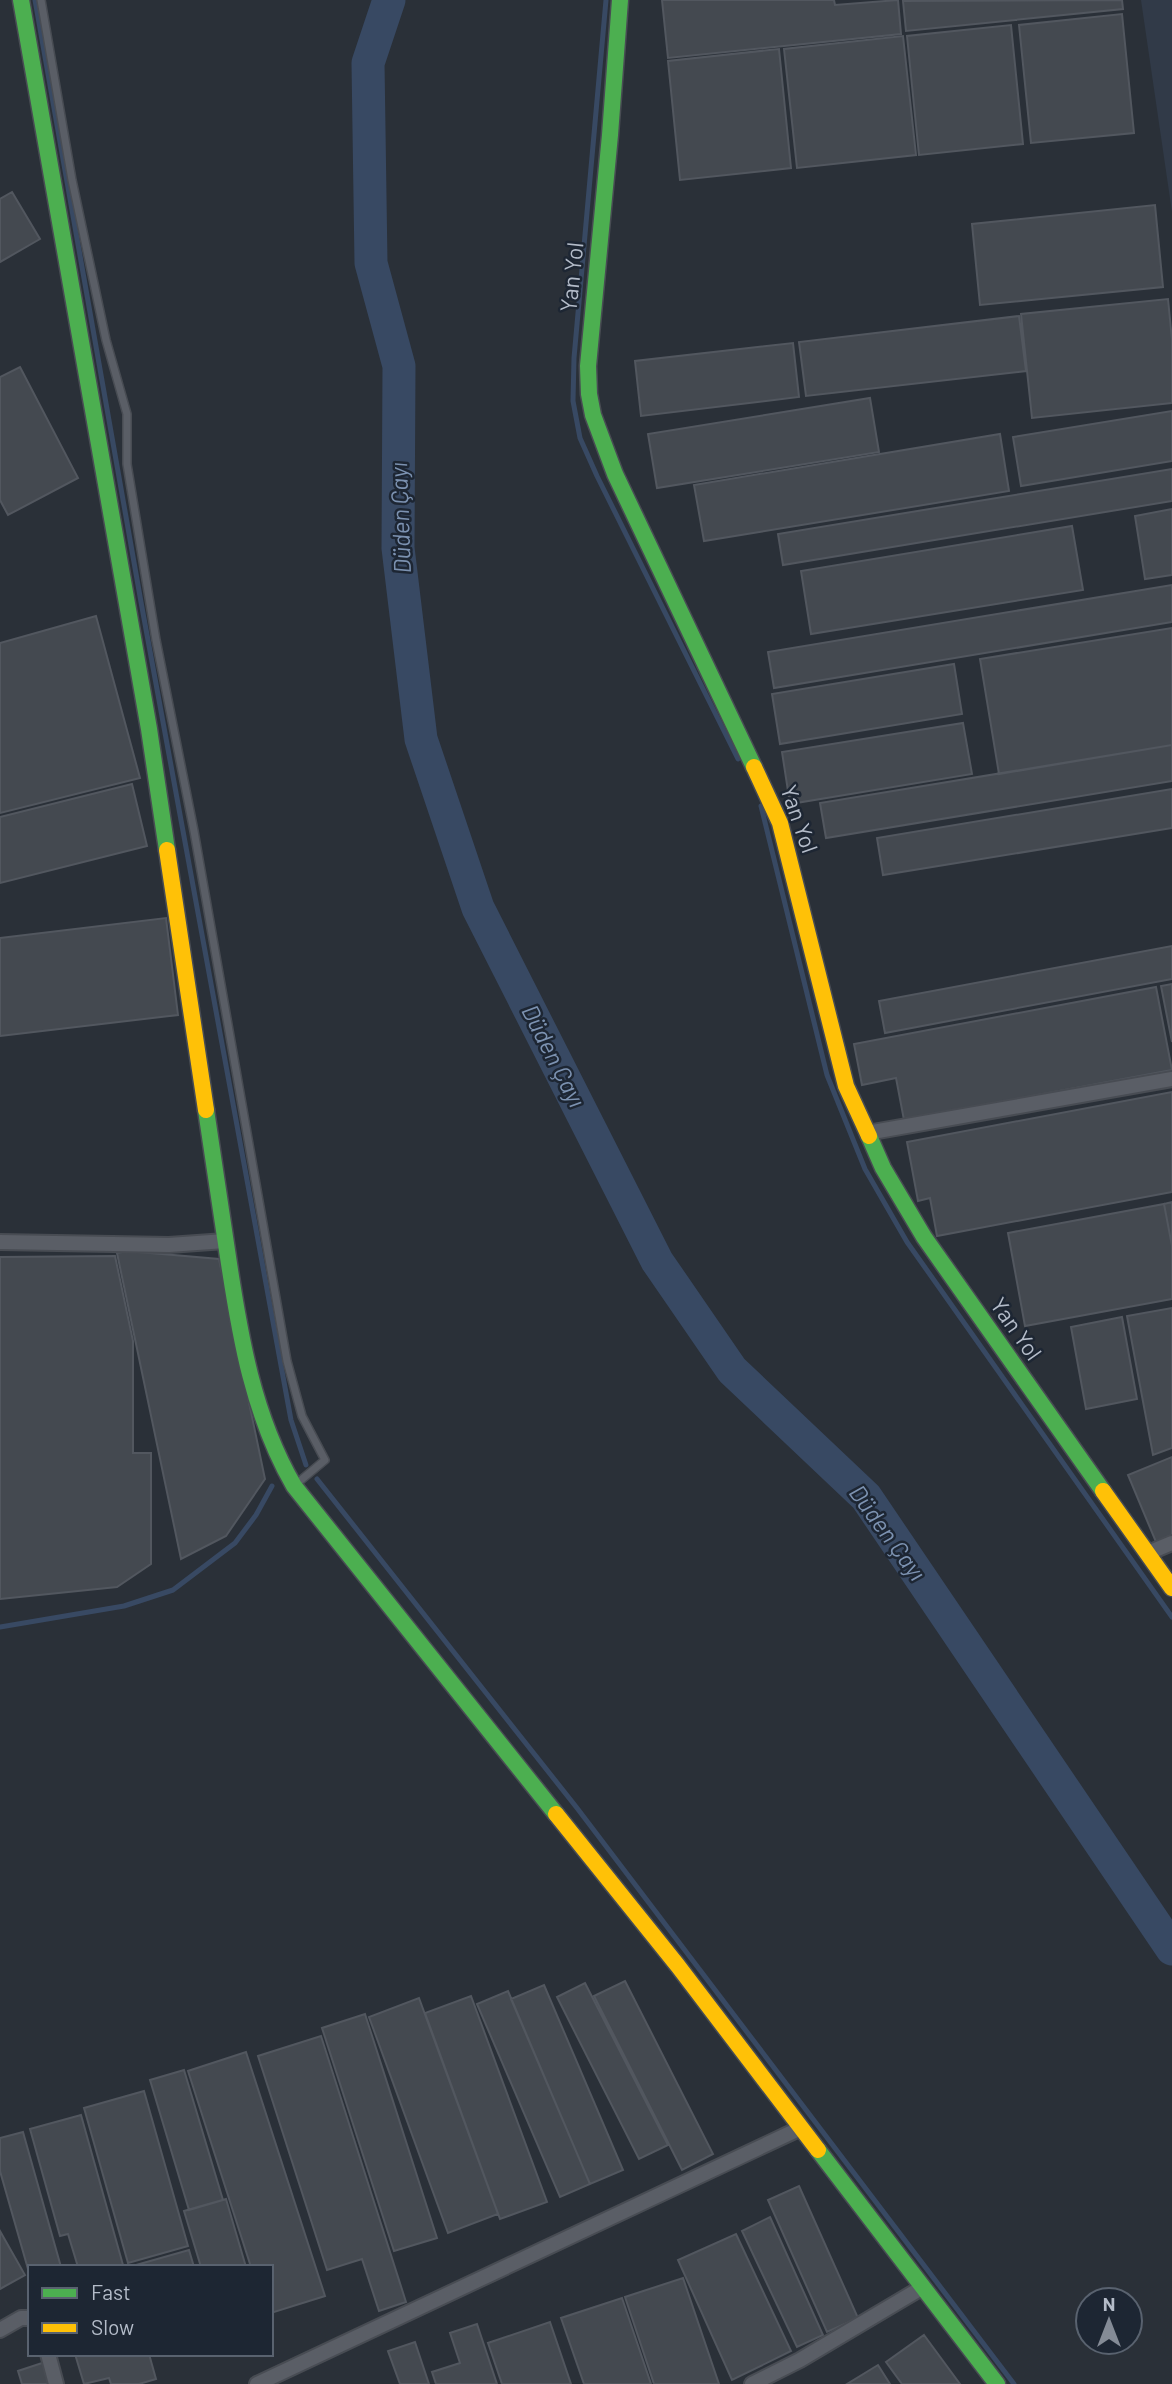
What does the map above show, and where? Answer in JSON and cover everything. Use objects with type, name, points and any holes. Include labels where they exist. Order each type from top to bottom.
[{"type":"street","points":[[21,0],[124,567],[239,1331],[258,1412],[277,1458],[295,1486],[661,1945],[997,2384]]},
{"type":"street","name":"Yan Yol","points":[[620,0],[610,135],[590,332],[589,394],[593,415],[615,474],[780,823],[846,1086],[883,1168],[924,1237],[1172,1588]]},
{"type":"street","points":[[867,1133],[1172,1079]]},
{"type":"street","points":[[0,1242],[169,1245],[225,1241]]},
{"type":"street","points":[[1148,1553],[1172,1543]]},
{"type":"street","points":[[257,2384],[801,2128]]},
{"type":"street","points":[[752,2384],[800,2360],[923,2287]]},
{"type":"street","points":[[0,2330],[21,2318],[28,2318]]},
{"type":"street","points":[[49,2356],[56,2384]]},
{"type":"lane","points":[[41,0],[81,220],[106,340],[127,415],[127,464],[141,562],[194,831],[287,1361],[302,1416],[325,1460],[295,1486]]},
{"type":"shaded area","points":[[1141,0],[1172,0],[1172,212]]},
{"type":"building","points":[[662,0],[834,0],[835,5],[898,0],[901,34],[668,58]]},
{"type":"building","points":[[1122,0],[1123,9],[906,31],[903,1]]},
{"type":"building","points":[[1122,14],[1134,133],[1031,143],[1019,25]]},
{"type":"building","points":[[1011,25],[1023,144],[919,155],[907,36]]},
{"type":"building","points":[[903,36],[916,155],[797,168],[784,49]]},
{"type":"building","points":[[779,49],[791,168],[680,180],[668,61]]},
{"type":"building","points":[[12,192],[40,239],[0,262],[0,199]]},
{"type":"building","points":[[1155,205],[1163,287],[980,305],[972,224]]},
{"type":"building","points":[[1168,299],[1172,340],[1172,403],[1032,418],[1021,314]]},
{"type":"building","points":[[1019,316],[1026,371],[806,396],[799,342]]},
{"type":"building","points":[[793,343],[799,397],[641,416],[635,361]]},
{"type":"building","points":[[20,367],[78,478],[8,515],[0,500],[0,377]]},
{"type":"building","points":[[870,398],[879,452],[657,488],[648,434]]},
{"type":"building","points":[[1172,411],[1172,461],[1021,486],[1013,437]]},
{"type":"building","points":[[1000,434],[1009,491],[704,541],[694,485]]},
{"type":"building","points":[[1172,469],[1172,501],[783,565],[778,534]]},
{"type":"building","points":[[1172,509],[1172,575],[1145,579],[1135,516]]},
{"type":"building","points":[[1072,526],[1083,590],[811,634],[801,571]]},
{"type":"building","points":[[1172,585],[1172,622],[774,688],[768,652]]},
{"type":"building","points":[[96,616],[140,778],[0,813],[0,643]]},
{"type":"building","points":[[1172,628],[1172,745],[999,774],[980,659]]},
{"type":"building","points":[[954,664],[962,714],[780,744],[772,694]]},
{"type":"building","points":[[963,723],[972,774],[790,804],[782,752]]},
{"type":"building","points":[[1172,745],[1172,781],[826,838],[820,803]]},
{"type":"building","points":[[132,784],[147,846],[0,883],[0,817]]},
{"type":"building","points":[[1172,789],[1172,828],[883,875],[877,838]]},
{"type":"building","points":[[166,918],[178,1015],[0,1036],[0,938]]},
{"type":"building","points":[[1172,946],[1172,979],[885,1033],[879,1001]]},
{"type":"building","points":[[1172,984],[1172,1042],[1161,986]]},
{"type":"building","points":[[1156,987],[1172,1070],[904,1120],[896,1078],[862,1085],[854,1044]]},
{"type":"building","points":[[1172,1092],[1172,1192],[937,1236],[930,1198],[918,1201],[907,1142]]},
{"type":"building","points":[[1172,1202],[1172,1246],[1164,1204]]},
{"type":"building","points":[[1164,1204],[1172,1246],[1172,1299],[1025,1326],[1008,1233]]},
{"type":"building","points":[[127,1251],[219,1259],[265,1479],[226,1536],[181,1559],[117,1253]]},
{"type":"building","points":[[115,1256],[133,1341],[133,1453],[151,1453],[151,1564],[117,1587],[0,1599],[0,1257]]},
{"type":"building","points":[[1172,1308],[1172,1448],[1153,1455],[1127,1316]]},
{"type":"building","points":[[1122,1317],[1137,1399],[1086,1409],[1071,1327]]},
{"type":"building","points":[[1172,1457],[1172,1535],[1156,1542],[1128,1475]]},
{"type":"building","points":[[625,1981],[713,2154],[682,2170],[594,1996]]},
{"type":"building","points":[[585,1983],[668,2145],[639,2159],[557,1997]]},
{"type":"building","points":[[544,1985],[623,2170],[590,2184],[511,1999]]},
{"type":"building","points":[[508,1991],[590,2184],[560,2197],[477,2004]]},
{"type":"building","points":[[471,1996],[547,2202],[500,2219],[425,2013]]},
{"type":"building","points":[[419,1998],[498,2214],[448,2233],[369,2017]]},
{"type":"building","points":[[365,2014],[437,2238],[394,2251],[322,2028]]},
{"type":"building","points":[[321,2036],[406,2302],[379,2311],[362,2259],[327,2270],[258,2056]]},
{"type":"building","points":[[246,2052],[325,2296],[273,2312],[273,2265],[250,2265],[188,2071]]},
{"type":"building","points":[[184,2070],[223,2200],[189,2210],[150,2080]]},
{"type":"building","points":[[144,2091],[188,2246],[128,2263],[84,2108]]},
{"type":"building","points":[[81,2115],[123,2265],[77,2265],[68,2234],[60,2236],[30,2129]]},
{"type":"building","points":[[23,2132],[60,2265],[28,2265],[28,2269],[0,2171],[0,2138]]},
{"type":"building","points":[[799,2186],[858,2318],[827,2332],[768,2200]]},
{"type":"building","points":[[226,2199],[245,2265],[200,2265],[184,2211]]},
{"type":"building","points":[[770,2217],[823,2335],[797,2347],[742,2231]]},
{"type":"building","points":[[0,2231],[25,2275],[0,2289]]},
{"type":"building","points":[[736,2234],[791,2351],[732,2380],[678,2260]]},
{"type":"building","points":[[189,2250],[193,2265],[136,2265]]},
{"type":"building","points":[[683,2278],[719,2384],[654,2384],[625,2297]]},
{"type":"building","points":[[622,2298],[651,2384],[584,2384],[561,2318]]},
{"type":"building","points":[[550,2322],[571,2384],[502,2384],[488,2343]]},
{"type":"building","points":[[477,2324],[497,2384],[436,2384],[432,2372],[460,2363],[450,2333]]},
{"type":"building","points":[[924,2335],[960,2384],[902,2384],[886,2362]]},
{"type":"building","points":[[415,2342],[429,2384],[400,2384],[388,2351]]},
{"type":"building","points":[[76,2356],[150,2356],[156,2379],[139,2384],[111,2384],[109,2378],[84,2384]]},
{"type":"building","points":[[45,2362],[52,2384],[22,2384],[18,2371]]},
{"type":"building","points":[[878,2365],[890,2384],[847,2384]]},
{"type":"waterway","points":[[35,0],[141,602],[291,1420],[306,1465]]},
{"type":"waterway","name":"Düden Çayı","points":[[389,0],[368,63],[371,263],[399,366],[398,548],[421,739],[478,908],[657,1261],[732,1370],[866,1497],[1172,1949]]},
{"type":"waterway","points":[[606,0],[574,358],[573,401],[580,438],[597,476],[738,759]]},
{"type":"waterway","points":[[761,806],[827,1075],[865,1169],[907,1242],[1172,1617]]},
{"type":"waterway","points":[[317,1479],[577,1808],[1014,2384]]},
{"type":"waterway","points":[[0,1627],[124,1606],[173,1590],[235,1543],[256,1515],[272,1486]]},
{"type":"traffic: fast","points":[[21,0],[149,729],[167,850]]},
{"type":"traffic: fast","points":[[620,0],[588,366],[589,394],[593,415],[615,474],[754,767]]},
{"type":"traffic: fast","points":[[206,1110],[243,1346],[258,1403],[280,1459],[294,1486],[556,1814]]},
{"type":"traffic: fast","points":[[869,1136],[883,1168],[924,1237],[1103,1491]]},
{"type":"traffic: fast","points":[[818,2150],[997,2384]]},
{"type":"traffic: slow","points":[[754,767],[780,823],[846,1086],[869,1136]]},
{"type":"traffic: slow","points":[[167,850],[206,1110]]},
{"type":"traffic: slow","points":[[1103,1491],[1172,1588]]},
{"type":"traffic: slow","points":[[556,1814],[678,1966],[818,2150]]}]
